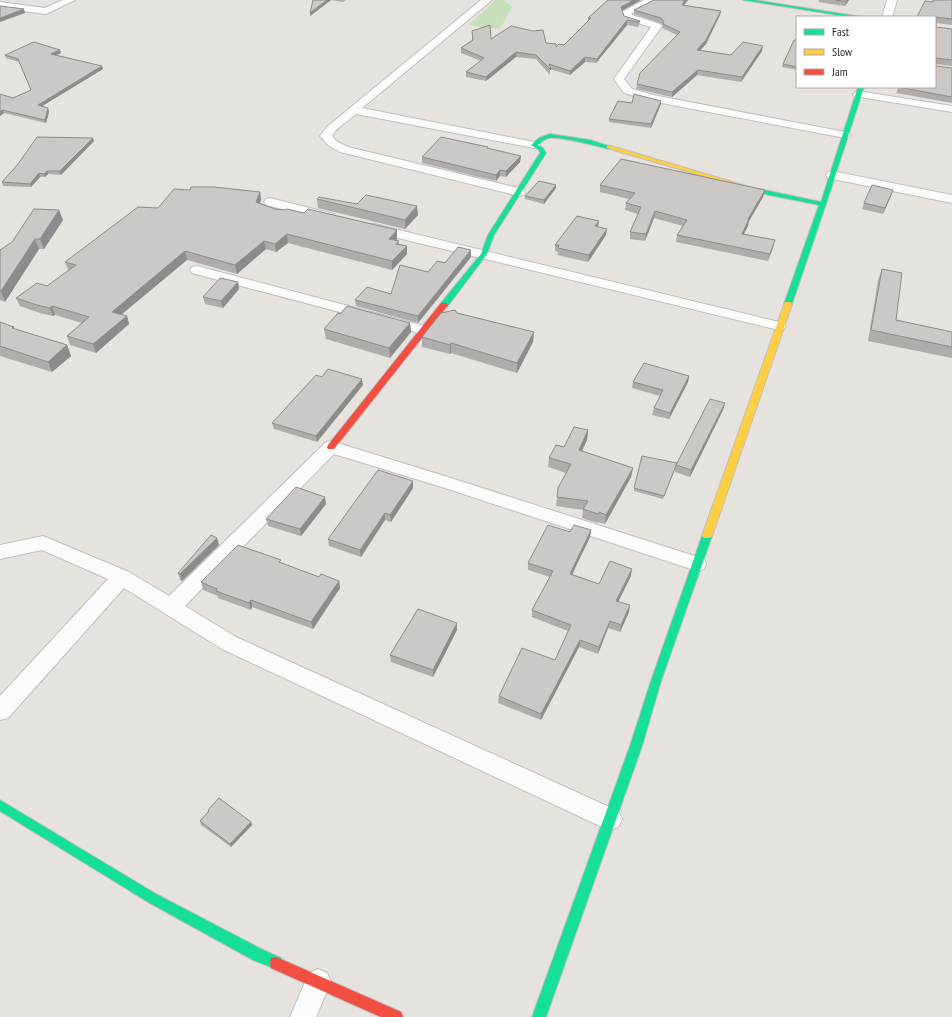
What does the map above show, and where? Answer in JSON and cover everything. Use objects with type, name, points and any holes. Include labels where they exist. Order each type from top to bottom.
[{"type":"main road","points":[[745,0],[853,16]]},
{"type":"main road","points":[[539,1017],[610,819],[696,564],[823,204],[859,91]]},
{"type":"main road","points":[[331,447],[484,254],[491,234],[543,153],[541,149],[534,144],[541,139],[550,136],[590,142],[753,188],[823,204]]},
{"type":"main road","points":[[0,805],[152,898],[258,955],[396,1017]]},
{"type":"street","points":[[0,5],[46,11],[70,0]]},
{"type":"street","points":[[487,0],[353,110],[332,128],[326,136],[332,143],[344,150],[518,192]]},
{"type":"street","points":[[649,0],[648,2],[627,12],[628,17],[657,26],[619,79],[628,91],[651,98],[845,135]]},
{"type":"street","points":[[887,16],[892,0]]},
{"type":"street","points":[[859,91],[952,109]]},
{"type":"street","points":[[353,110],[534,144]]},
{"type":"street","points":[[832,175],[952,199]]},
{"type":"street","points":[[270,202],[338,219]]},
{"type":"street","points":[[361,225],[779,326]]},
{"type":"street","points":[[197,270],[423,330]]},
{"type":"street","points":[[171,607],[331,447],[448,482],[696,564]]},
{"type":"street","points":[[0,552],[44,542],[122,577],[228,643],[610,819]]},
{"type":"street","points":[[0,711],[122,577]]},
{"type":"street","points":[[303,1017],[318,982]]},
{"type":"green space","points":[[495,0],[504,0],[512,7],[500,29],[469,25]]},
{"type":"building","points":[[313,0],[327,0],[310,13]]},
{"type":"building","points":[[608,0],[634,0],[621,7],[624,16],[640,21],[627,20],[597,59],[585,57],[570,71],[549,64],[551,70],[536,55],[516,52],[486,77],[466,72],[484,58],[461,48],[473,40],[472,31],[490,25],[491,39],[511,26],[533,31],[543,30],[546,43],[556,44],[556,47],[559,44],[564,45],[591,18],[588,18]]},
{"type":"building","points":[[653,0],[685,0],[682,5],[721,11],[706,40],[697,50],[731,55],[743,42],[763,46],[742,77],[698,70],[672,92],[637,84],[640,73],[680,32],[663,24],[664,22],[661,18],[634,10]]},
{"type":"building","points":[[836,0],[847,0],[846,2]]},
{"type":"building","points":[[933,0],[952,0],[952,19],[936,16],[918,16],[925,1],[933,2]]},
{"type":"building","points":[[0,6],[24,9],[0,18]]},
{"type":"building","points":[[936,27],[952,29],[952,60],[936,58]]},
{"type":"building","points":[[794,40],[796,40],[796,67],[783,64]]},
{"type":"building","points":[[34,42],[60,50],[51,54],[102,66],[38,105],[48,108],[45,120],[2,110],[0,112],[0,94],[13,98],[31,90],[18,59],[5,55]]},
{"type":"building","points":[[936,66],[952,68],[952,97],[903,88],[936,88]]},
{"type":"building","points":[[634,94],[661,101],[651,124],[609,119],[618,101],[632,103]]},
{"type":"building","points":[[37,137],[93,138],[60,171],[47,171],[44,174],[39,173],[30,184],[2,182],[18,164]]},
{"type":"building","points":[[441,137],[521,156],[506,171],[500,170],[496,175],[422,157]]},
{"type":"building","points":[[621,159],[765,190],[748,219],[742,234],[775,240],[770,254],[677,235],[687,220],[655,211],[646,234],[630,232],[641,207],[626,203],[635,193],[600,185]]},
{"type":"building","points":[[539,181],[556,185],[544,200],[525,196]]},
{"type":"building","points":[[872,185],[893,190],[885,208],[864,203]]},
{"type":"building","points":[[191,187],[214,187],[260,192],[256,202],[275,209],[287,209],[304,213],[308,209],[397,230],[389,239],[399,241],[396,244],[407,246],[392,261],[287,234],[275,244],[264,241],[235,265],[185,251],[112,312],[127,316],[93,344],[67,336],[89,317],[52,306],[50,308],[37,305],[16,298],[37,283],[47,286],[76,265],[65,262],[138,207],[158,208],[174,189],[190,190]]},
{"type":"building","points":[[366,195],[417,206],[405,220],[317,199],[319,197],[357,204]]},
{"type":"building","points":[[34,209],[59,210],[40,239],[35,239],[0,291],[0,250],[12,242]]},
{"type":"building","points":[[577,216],[599,221],[595,226],[607,229],[589,255],[558,248],[559,245],[555,245]]},
{"type":"building","points":[[458,247],[471,250],[418,316],[355,300],[367,287],[391,294],[400,265],[428,272],[437,261],[445,263]]},
{"type":"building","points":[[882,269],[902,273],[896,320],[952,332],[952,347],[871,330]]},
{"type":"building","points":[[220,278],[238,282],[221,301],[203,297]]},
{"type":"building","points":[[347,306],[410,323],[389,348],[324,329],[338,313],[340,314]]},
{"type":"building","points":[[455,310],[457,313],[534,332],[517,363],[451,343],[450,345],[422,337],[441,313]]},
{"type":"building","points":[[0,322],[14,327],[12,328],[67,345],[48,362],[0,346]]},
{"type":"building","points":[[644,363],[689,376],[670,413],[654,408],[663,390],[633,382]]},
{"type":"building","points":[[328,369],[362,379],[316,436],[272,423],[316,375],[322,377]]},
{"type":"building","points":[[710,399],[725,403],[691,470],[676,465]]},
{"type":"building","points":[[574,427],[588,430],[579,450],[633,468],[606,515],[583,509],[588,501],[557,497],[558,488],[571,464],[549,458],[556,445],[564,447]]},
{"type":"building","points":[[642,456],[677,463],[664,496],[634,488]]},
{"type":"building","points":[[378,470],[413,481],[390,515],[385,513],[360,550],[328,539]]},
{"type":"building","points":[[296,487],[325,497],[300,529],[266,519]]},
{"type":"building","points":[[548,525],[570,532],[574,525],[591,530],[570,574],[599,584],[610,561],[632,569],[616,601],[630,605],[621,625],[610,621],[599,647],[580,640],[541,714],[499,696],[522,648],[555,660],[571,625],[532,610],[553,571],[528,563]]},
{"type":"building","points":[[211,535],[217,538],[180,574],[178,573]]},
{"type":"building","points":[[238,545],[281,560],[279,562],[319,577],[321,574],[339,581],[311,622],[251,600],[249,603],[216,591],[217,589],[201,582]]},
{"type":"building","points":[[418,609],[457,623],[433,670],[390,655]]},
{"type":"building","points":[[219,798],[251,822],[230,844],[200,821]]},
{"type":"traffic: fast","points":[[745,0],[853,16]]},
{"type":"traffic: fast","points":[[788,304],[823,204],[861,88]]},
{"type":"traffic: fast","points":[[444,305],[484,254],[491,235],[543,153],[541,149],[534,145],[541,139],[550,136],[590,142],[609,147]]},
{"type":"traffic: fast","points":[[760,191],[823,204]]},
{"type":"traffic: fast","points":[[539,1017],[636,746],[656,681],[707,536]]},
{"type":"traffic: fast","points":[[0,805],[152,898],[258,955],[276,963]]},
{"type":"traffic: slow","points":[[609,147],[760,191]]},
{"type":"traffic: slow","points":[[707,536],[788,304]]},
{"type":"traffic: jam","points":[[331,447],[444,305]]},
{"type":"traffic: jam","points":[[276,963],[396,1017]]}]
